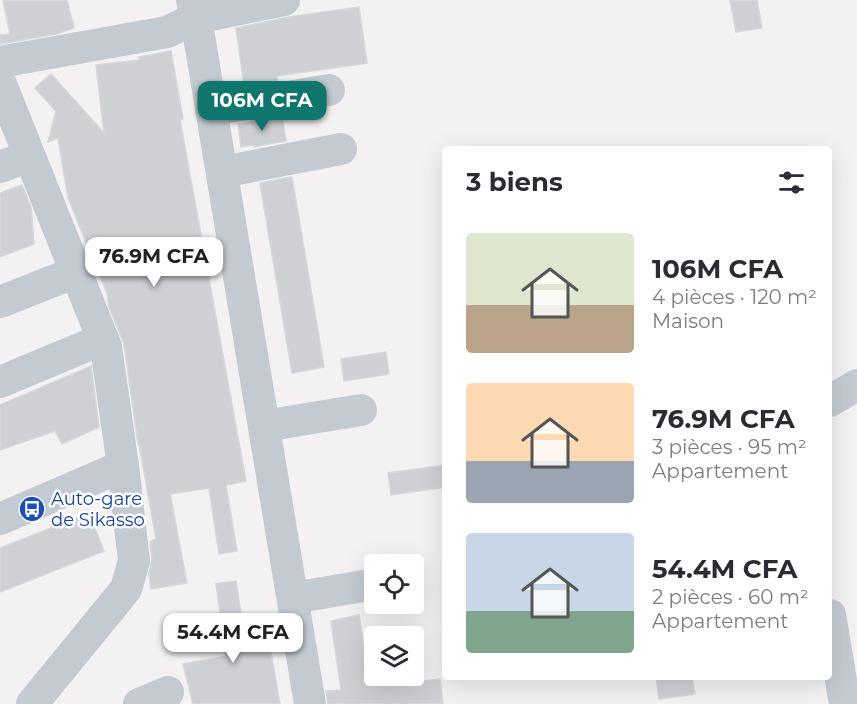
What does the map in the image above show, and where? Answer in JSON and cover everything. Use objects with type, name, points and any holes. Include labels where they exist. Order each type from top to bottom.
[{"type":"street","points":[[0,62],[167,32],[194,9],[284,0]]},
{"type":"street","points":[[194,9],[310,704]]},
{"type":"street","points":[[0,82],[106,347],[134,561],[126,589],[32,704]]},
{"type":"street","points":[[211,110],[329,90]]},
{"type":"street","points":[[222,172],[341,149]]},
{"type":"street","points":[[0,167],[29,156]]},
{"type":"street","points":[[0,302],[76,272]]},
{"type":"street","points":[[0,382],[103,339]]},
{"type":"street","points":[[832,400],[857,384]]},
{"type":"street","points":[[264,426],[361,410]]},
{"type":"street","points":[[0,519],[123,465]]},
{"type":"street","points":[[293,598],[364,586]]},
{"type":"street","points":[[832,627],[845,704]]},
{"type":"street","points":[[139,704],[168,692]]},
{"type":"building","points":[[3,0],[67,0],[74,28],[56,34],[0,44],[0,35],[10,34]]},
{"type":"building","points":[[730,0],[757,0],[762,28],[736,32]]},
{"type":"building","points":[[359,7],[367,63],[277,76],[277,81],[244,86],[236,28],[289,17]]},
{"type":"building","points":[[171,51],[183,119],[180,120],[246,481],[226,485],[237,551],[219,554],[209,488],[170,494],[187,583],[151,589],[150,542],[156,539],[138,444],[124,344],[109,307],[107,293],[68,198],[58,138],[48,142],[56,111],[35,88],[51,74],[104,133],[96,65],[140,60],[139,57]]},
{"type":"building","points":[[282,116],[286,141],[241,147],[238,124]]},
{"type":"building","points":[[292,177],[324,367],[292,373],[260,183]]},
{"type":"building","points":[[22,185],[31,207],[34,244],[0,257],[0,193]]},
{"type":"building","points":[[386,352],[389,374],[344,381],[341,359]]},
{"type":"building","points":[[91,366],[99,427],[62,444],[55,431],[0,450],[0,405]]},
{"type":"building","points":[[442,466],[442,488],[391,495],[388,473]]},
{"type":"building","points":[[89,513],[104,551],[0,592],[0,548]]},
{"type":"building","points":[[236,581],[247,652],[270,647],[280,704],[193,704],[183,664],[226,656],[216,584]]},
{"type":"building","points":[[359,615],[364,647],[364,686],[424,686],[424,681],[440,679],[443,704],[328,704],[326,691],[341,690],[331,621]]},
{"type":"building","points":[[657,680],[693,680],[695,694],[659,699]]},
{"type":"place","name":"Auto-gare de Sikasso","points":[[32,509]]}]
